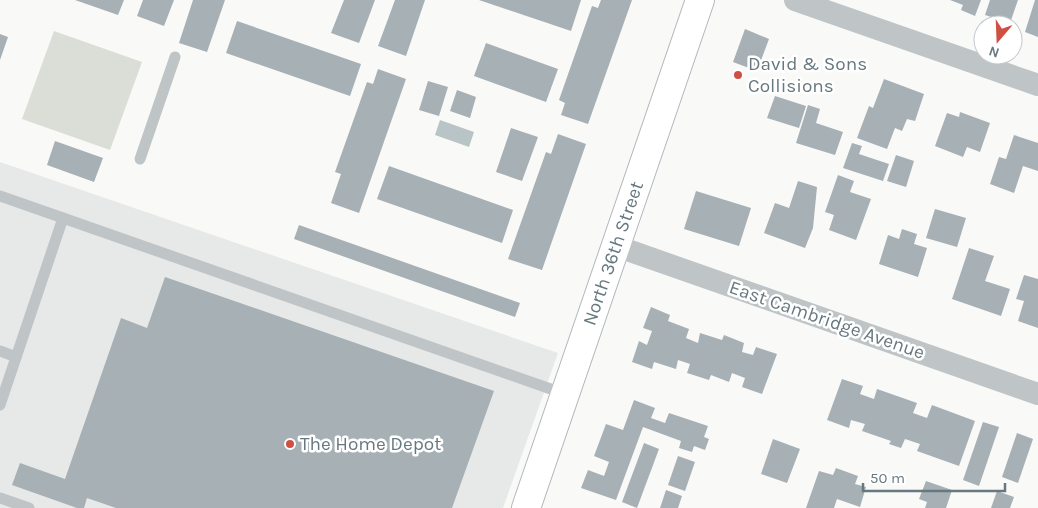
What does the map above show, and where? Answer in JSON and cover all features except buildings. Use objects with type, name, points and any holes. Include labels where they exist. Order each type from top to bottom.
[{"type":"main road","name":"North 36th Street","points":[[526,508],[700,0]]},
{"type":"street","points":[[795,0],[1038,85]]},
{"type":"street","name":"East Cambridge Avenue","points":[[616,246],[1038,394]]},
{"type":"lane","points":[[140,159],[175,57]]},
{"type":"lane","points":[[1,201],[62,218],[565,394]]},
{"type":"lane","points":[[0,405],[62,218]]},
{"type":"lane","points":[[0,351],[16,357]]},
{"type":"lane","points":[[0,498],[29,508]]},
{"type":"shaded area","points":[[54,31],[142,62],[110,150],[22,119]]},
{"type":"shaded area","points":[[440,120],[474,132],[469,147],[435,135]]},
{"type":"shaded area","points":[[0,162],[558,353],[503,508],[0,508]]},
{"type":"place","name":"David & Sons Collisions","points":[[738,75]]},
{"type":"place","name":"The Home Depot","points":[[290,444]]}]
